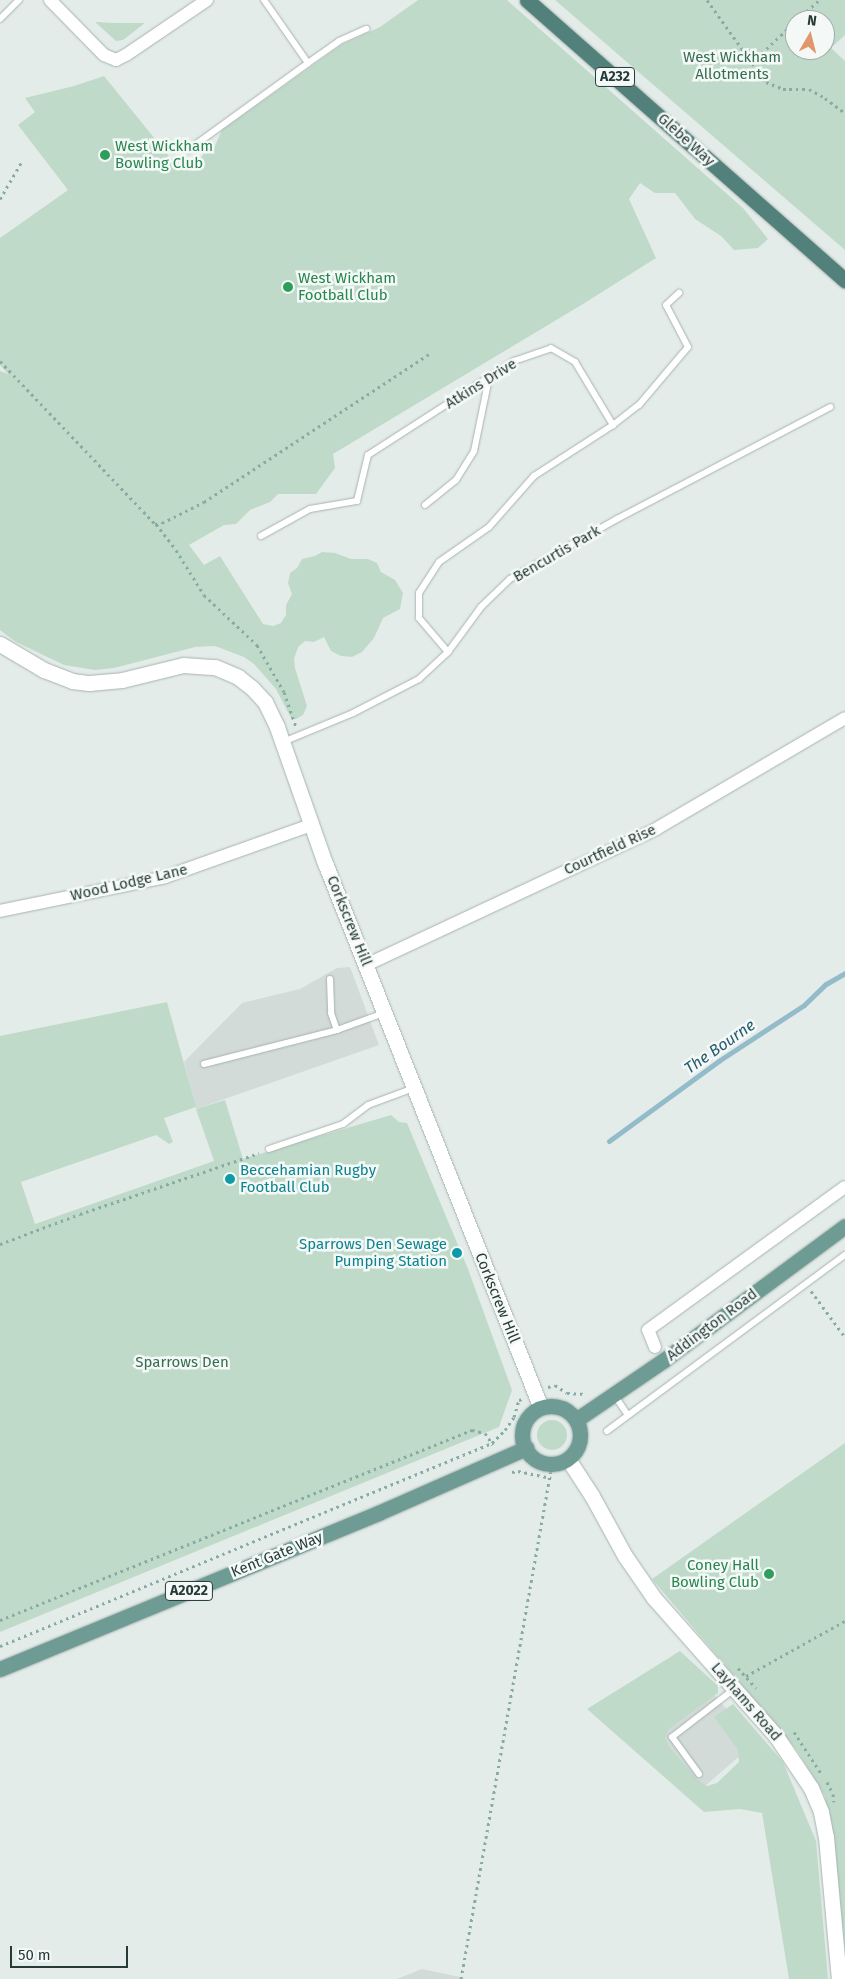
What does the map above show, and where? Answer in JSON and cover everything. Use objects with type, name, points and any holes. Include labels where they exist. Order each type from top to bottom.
[{"type":"highway","name":"Glebe Way","points":[[527,0],[845,280]]},
{"type":"main road","name":"Addington Road","points":[[576,1420],[616,1396],[845,1226]]},
{"type":"main road","points":[[541,1408],[561,1408],[576,1420],[580,1440],[568,1459],[551,1471],[535,1459],[526,1448],[522,1436],[523,1428],[533,1413],[541,1408]]},
{"type":"main road","name":"Kent Gate Way","points":[[0,1669],[378,1513],[526,1448]]},
{"type":"street","points":[[50,0],[104,55],[116,60],[207,0]]},
{"type":"street","name":"Corkscrew Hill","points":[[0,644],[44,670],[72,681],[89,683],[122,680],[183,665],[198,664],[223,670],[238,677],[259,695],[269,710],[282,742],[311,825],[541,1408]]},
{"type":"street","name":"Courtfield Rise","points":[[366,965],[656,829],[845,718]]},
{"type":"street","name":"Wood Lodge Lane","points":[[0,910],[165,877],[311,825]]},
{"type":"street","points":[[655,1347],[648,1330],[845,1187]]},
{"type":"street","name":"Layhams Road","points":[[568,1459],[592,1496],[625,1556],[654,1598],[735,1688],[791,1756],[811,1788],[819,1806],[828,1850],[839,1979]]},
{"type":"lane","points":[[0,19],[19,0]]},
{"type":"lane","points":[[264,0],[308,63]]},
{"type":"lane","points":[[188,150],[339,41],[366,29]]},
{"type":"lane","points":[[448,652],[419,618],[419,593],[438,562],[489,527],[534,476],[613,425],[639,405],[688,347],[666,305],[679,293]]},
{"type":"lane","name":"Atkins Drive","points":[[261,536],[310,509],[357,501],[368,455],[514,361],[551,348],[575,362],[613,425]]},
{"type":"lane","points":[[425,505],[456,480],[474,451],[489,378]]},
{"type":"lane","name":"Bencurtis Park","points":[[282,742],[353,713],[419,679],[448,652],[481,607],[510,579],[617,519],[830,407]]},
{"type":"lane","points":[[330,979],[331,1013],[337,1030]]},
{"type":"lane","points":[[204,1064],[337,1030],[386,1013]]},
{"type":"lane","points":[[269,1149],[343,1124],[368,1105],[415,1088]]},
{"type":"lane","points":[[608,1431],[845,1255]]},
{"type":"lane","points":[[655,1347],[664,1360]]},
{"type":"lane","points":[[616,1396],[628,1415]]},
{"type":"lane","points":[[699,1774],[672,1737],[735,1688]]},
{"type":"path","points":[[707,0],[760,75],[774,86],[793,91],[809,89],[845,113]]},
{"type":"path","points":[[808,10],[819,0]]},
{"type":"path","points":[[752,62],[785,31]]},
{"type":"path","points":[[0,198],[21,163]]},
{"type":"path","points":[[155,524],[162,523],[204,502],[429,354]]},
{"type":"path","points":[[0,360],[155,524],[176,550],[204,595],[257,645],[284,692],[299,736]]},
{"type":"path","points":[[0,1244],[80,1214],[269,1149]]},
{"type":"path","points":[[806,1284],[845,1337]]},
{"type":"path","points":[[554,1385],[567,1393],[583,1395],[590,1392]]},
{"type":"path","points":[[0,1646],[492,1443],[505,1430],[514,1417],[519,1400]]},
{"type":"path","points":[[0,1620],[472,1430],[485,1433],[492,1443]]},
{"type":"path","points":[[461,1979],[551,1471],[504,1473],[499,1460]]},
{"type":"path","points":[[746,1676],[845,1621]]},
{"type":"shaded area","points":[[350,967],[379,1045],[196,1109],[184,1062],[242,1003],[300,989],[337,968]]},
{"type":"shaded area","points":[[697,1675],[755,1742],[695,1795],[637,1727]]},
{"type":"shaded area","points":[[422,1969],[460,1977],[464,1979],[397,1979]]},
{"type":"green space","points":[[418,0],[507,0],[743,208],[768,239],[758,248],[734,250],[721,236],[695,219],[675,193],[655,193],[640,183],[629,199],[656,258],[333,454],[335,468],[316,494],[278,494],[270,502],[250,510],[236,524],[224,525],[189,545],[204,565],[220,556],[263,624],[273,626],[281,623],[286,615],[286,605],[292,594],[288,583],[290,573],[297,568],[302,559],[322,552],[335,553],[351,559],[368,559],[377,563],[381,572],[395,580],[403,593],[400,609],[383,618],[374,638],[362,652],[352,657],[341,656],[331,651],[324,637],[314,642],[305,641],[298,647],[294,659],[295,668],[307,706],[303,715],[296,719],[291,718],[276,689],[254,664],[244,657],[215,646],[195,647],[114,668],[95,670],[64,665],[16,642],[0,630],[0,371],[8,374],[0,365],[0,238],[68,190],[18,125],[35,112],[25,98],[74,86],[104,76],[177,166],[187,160],[201,158],[205,151],[214,148],[222,130],[341,45],[380,27]]},
{"type":"green space","name":"West Wickham Allotments","points":[[555,0],[845,0],[845,35],[835,44],[835,10],[785,10],[785,60],[835,60],[835,52],[845,61],[845,250]]},
{"type":"green space","points":[[95,22],[145,23],[123,40],[116,41]]},
{"type":"green space","name":"Sparrows Den","points":[[167,1002],[196,1107],[164,1118],[173,1142],[169,1144],[156,1135],[21,1182],[35,1224],[214,1161],[196,1109],[225,1100],[243,1159],[391,1115],[399,1122],[407,1123],[468,1269],[512,1390],[499,1427],[0,1632],[0,1036]]},
{"type":"green space","points":[[552,1420],[563,1424],[567,1435],[563,1446],[552,1450],[541,1446],[537,1435],[541,1424]]},
{"type":"green space","points":[[845,1443],[845,1950],[825,1796],[797,1750],[652,1579]]},
{"type":"green space","points":[[680,1651],[718,1686],[718,1693],[669,1729],[665,1738],[670,1748],[700,1782],[707,1786],[717,1783],[739,1762],[738,1750],[714,1717],[733,1704],[783,1762],[816,1841],[828,1979],[789,1979],[762,1813],[740,1809],[704,1812],[587,1709]]},
{"type":"waterway","name":"The Bourne","points":[[609,1141],[720,1060],[804,1005],[826,984],[845,973]]},
{"type":"place","name":"West Wickham Bowling Club","points":[[105,155]]},
{"type":"place","name":"West Wickham Football Club","points":[[288,287]]},
{"type":"place","name":"Beccehamian Rugby Football Club","points":[[230,1179]]},
{"type":"place","name":"Sparrows Den Sewage Pumping Station","points":[[457,1253]]},
{"type":"place","name":"Coney Hall Bowling Club","points":[[769,1574]]}]
